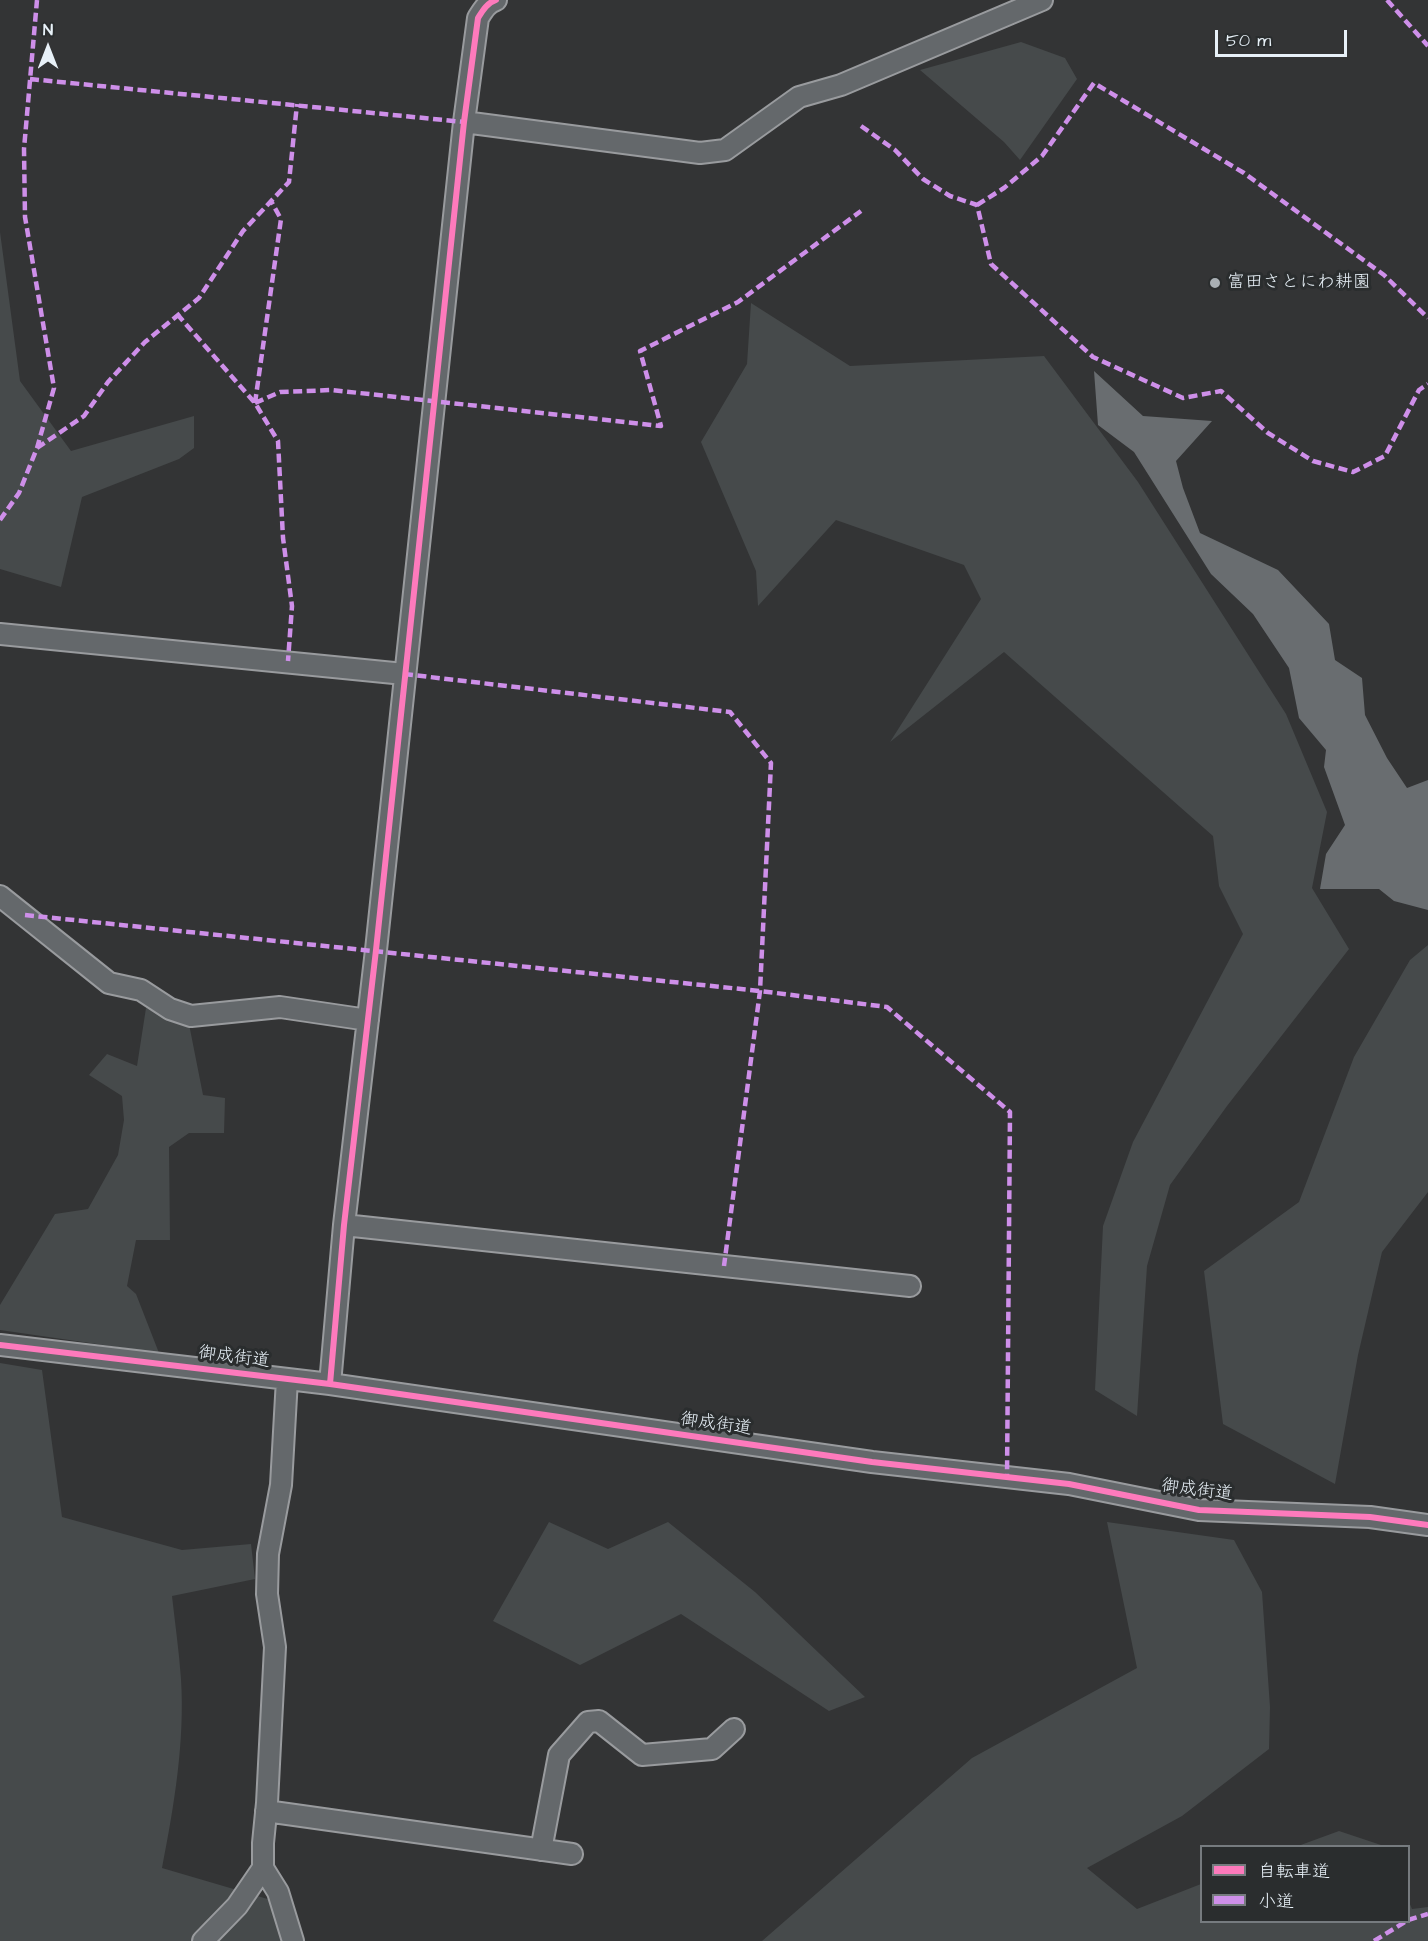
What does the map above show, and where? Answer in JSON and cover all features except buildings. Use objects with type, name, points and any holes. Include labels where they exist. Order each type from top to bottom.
[{"type":"street","points":[[330,1384],[344,1225],[464,122],[478,18],[490,2],[496,0]]},
{"type":"street","points":[[464,122],[700,153],[725,150],[799,97],[840,86],[1042,0]]},
{"type":"street","points":[[0,634],[404,674]]},
{"type":"street","points":[[0,896],[109,983],[141,990],[170,1009],[191,1016],[280,1007],[368,1020]]},
{"type":"street","points":[[344,1225],[910,1286]]},
{"type":"street","name":"御成街道","points":[[0,1345],[330,1384],[872,1462],[1069,1484],[1199,1510],[1370,1517],[1428,1525]]},
{"type":"street","points":[[287,1380],[281,1485],[268,1554],[267,1594],[275,1647],[263,1868],[278,1892],[293,1941]]},
{"type":"street","points":[[541,1850],[560,1755],[588,1722],[598,1721],[642,1755],[712,1749],[734,1729]]},
{"type":"street","points":[[266,1811],[572,1854]]},
{"type":"street","points":[[203,1941],[237,1906],[263,1868]]},
{"type":"shaded area","points":[[1021,42],[1065,58],[1077,79],[1020,160],[1004,142],[920,70]]},
{"type":"shaded area","points":[[0,232],[20,381],[71,451],[194,416],[194,448],[179,459],[82,497],[61,587],[0,569]]},
{"type":"shaded area","points":[[751,303],[850,366],[1044,356],[1138,482],[1286,714],[1327,812],[1312,888],[1349,949],[1227,1106],[1170,1185],[1147,1266],[1137,1416],[1095,1390],[1103,1226],[1133,1142],[1243,934],[1219,886],[1213,836],[1004,652],[890,742],[981,599],[964,565],[836,520],[758,606],[756,571],[701,442],[747,364]]},
{"type":"shaded area","points":[[1094,371],[1143,416],[1212,421],[1176,461],[1183,488],[1200,533],[1278,570],[1329,624],[1335,660],[1362,678],[1365,715],[1387,758],[1407,788],[1428,780],[1428,910],[1394,901],[1379,889],[1320,889],[1326,854],[1345,825],[1324,767],[1326,750],[1299,718],[1289,668],[1253,614],[1211,574],[1134,452],[1098,425]]},
{"type":"shaded area","points":[[1428,945],[1428,1192],[1382,1252],[1358,1355],[1335,1484],[1223,1424],[1204,1271],[1299,1202],[1354,1057],[1410,960]]},
{"type":"shaded area","points":[[146,1008],[189,1024],[203,1095],[225,1098],[224,1133],[189,1133],[169,1147],[170,1240],[136,1240],[127,1286],[136,1294],[159,1353],[0,1330],[0,1305],[55,1214],[88,1209],[118,1155],[124,1120],[122,1096],[89,1075],[107,1054],[137,1066]]},
{"type":"shaded area","points":[[0,1363],[42,1370],[62,1517],[182,1550],[251,1544],[255,1579],[172,1596],[182,1703],[180,1750],[162,1868],[271,1900],[288,1941],[0,1941]]},
{"type":"shaded area","points":[[549,1522],[608,1549],[668,1522],[755,1592],[865,1697],[829,1711],[681,1614],[580,1665],[493,1621]]},
{"type":"shaded area","points":[[1107,1522],[1234,1540],[1262,1592],[1270,1707],[1269,1749],[1182,1816],[1087,1868],[1137,1909],[1200,1884],[1200,1923],[1410,1923],[1410,1904],[1412,1909],[1428,1907],[1428,1941],[762,1941],[972,1758],[1137,1668]]},
{"type":"shaded area","points":[[1339,1831],[1381,1845],[1301,1845]]},
{"type":"marked path","points":[[0,520],[19,493],[37,448],[54,388],[25,217],[24,149],[37,0]]},
{"type":"marked path","points":[[1387,0],[1428,46]]},
{"type":"marked path","points":[[30,79],[464,122]]},
{"type":"marked path","points":[[977,205],[1004,188],[1042,156],[1094,83],[1244,173],[1384,275],[1428,318]]},
{"type":"marked path","points":[[37,448],[84,416],[108,382],[145,342],[199,298],[243,231],[289,182],[297,104]]},
{"type":"marked path","points":[[861,126],[895,150],[923,179],[950,196],[977,205],[991,264],[1093,357],[1183,398],[1221,391],[1268,433],[1313,461],[1353,472],[1385,456],[1419,390],[1428,384]]},
{"type":"marked path","points":[[255,403],[281,219],[271,201]]},
{"type":"marked path","points":[[255,403],[280,392],[332,390],[661,426],[640,351],[738,302],[861,211]]},
{"type":"marked path","points":[[177,314],[255,403],[278,441],[283,538],[292,606],[288,661]]},
{"type":"marked path","points":[[404,674],[730,712],[771,763],[760,991],[724,1266]]},
{"type":"marked path","points":[[25,915],[760,991],[887,1007],[1010,1112],[1007,1477]]},
{"type":"marked path","points":[[1410,1919],[1428,1914]]},
{"type":"marked path","points":[[1374,1941],[1403,1923]]},
{"type":"cycle path","points":[[330,1384],[344,1225],[376,950],[464,122],[478,18],[488,5],[496,0]]},
{"type":"cycle path","points":[[0,1345],[330,1384],[872,1462],[1069,1484],[1199,1510],[1370,1517],[1428,1525]]},
{"type":"place","name":"富田さとにわ耕園","points":[[1215,283]]}]
